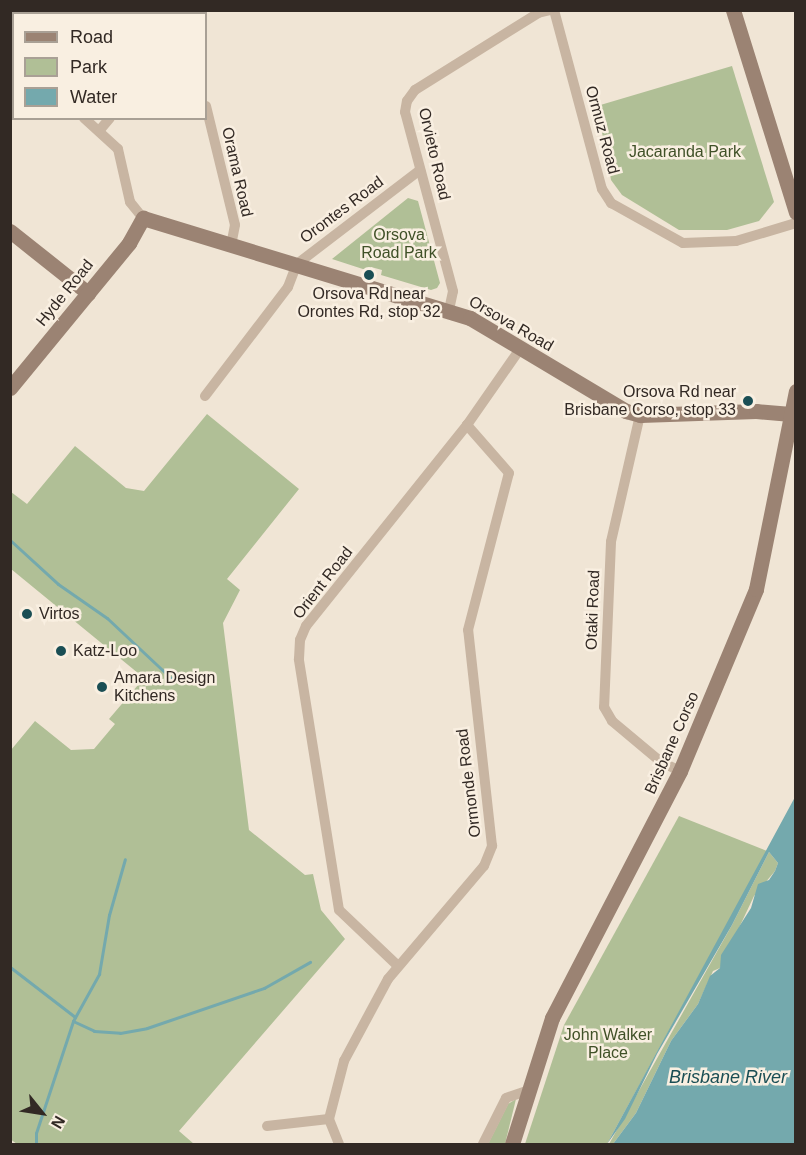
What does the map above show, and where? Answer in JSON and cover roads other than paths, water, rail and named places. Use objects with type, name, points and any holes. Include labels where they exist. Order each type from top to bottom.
[{"type":"street","name":"Orvieto Road","points":[[449,310],[453,291],[405,112],[415,90],[538,13],[550,10]]},
{"type":"street","name":"Ormuz Road","points":[[554,10],[602,189],[611,203],[683,243],[736,241],[795,223]]},
{"type":"street","points":[[733,10],[795,212]]},
{"type":"street","name":"Orama Road","points":[[207,110],[235,225],[231,245]]},
{"type":"street","points":[[86,120],[118,149],[130,202],[143,218]]},
{"type":"street","points":[[99,131],[108,120]]},
{"type":"street","name":"Orontes Road","points":[[205,396],[288,287],[297,264],[420,170]]},
{"type":"street","name":"Orsova Road","points":[[143,218],[470,318],[626,411],[640,415],[793,409]]},
{"type":"street","name":"Hyde Road","points":[[10,388],[129,243],[143,218]]},
{"type":"street","points":[[10,231],[88,293]]},
{"type":"street","name":"Orient Road","points":[[398,966],[339,910],[299,659],[300,640],[306,626],[467,425],[520,349]]},
{"type":"street","name":"Brisbane Corso","points":[[512,1144],[552,1018],[680,771],[756,589],[795,391]]},
{"type":"street","name":"Otaki Road","points":[[640,415],[611,542],[604,707],[620,728],[661,762],[680,771]]},
{"type":"street","name":"Ormonde Road","points":[[328,1119],[344,1061],[398,966],[484,866],[492,846],[468,630],[509,472],[467,425]]},
{"type":"street","points":[[483,1144],[507,1098],[529,1090]]},
{"type":"street","points":[[267,1126],[328,1119],[339,1144]]},
{"type":"water","name":"Brisbane River","points":[[795,797],[795,1144],[613,1144],[636,1113],[671,1041],[698,1004],[710,976],[720,968],[721,955],[751,908],[758,884],[769,880],[775,871],[778,863],[769,852],[732,925],[657,1054],[625,1119],[607,1144]]},
{"type":"waterway","points":[[10,540],[58,584],[107,618],[174,681]]},
{"type":"waterway","points":[[36,1144],[36,1133],[73,1021],[99,974],[109,915],[125,859]]},
{"type":"waterway","points":[[73,1021],[94,1031],[120,1033],[147,1028],[264,988],[310,962]]},
{"type":"waterway","points":[[10,967],[75,1017]]},
{"type":"place","name":"Orsova Rd near Orontes Rd, stop 32","points":[[369,275]]},
{"type":"place","name":"Orsova Rd near Brisbane Corso, stop 33","points":[[748,401]]},
{"type":"place","name":"Virtos","points":[[27,614]]},
{"type":"place","name":"Katz-Loo","points":[[61,651]]},
{"type":"place","name":"Amara Design Kitchens","points":[[102,687]]},
{"type":"park label","name":"Jacaranda Park","points":[[685,152]]},
{"type":"park label","name":"Orsova Road Park","points":[[399,244]]},
{"type":"park label","name":"John Walker Place","points":[[608,1044]]}]
